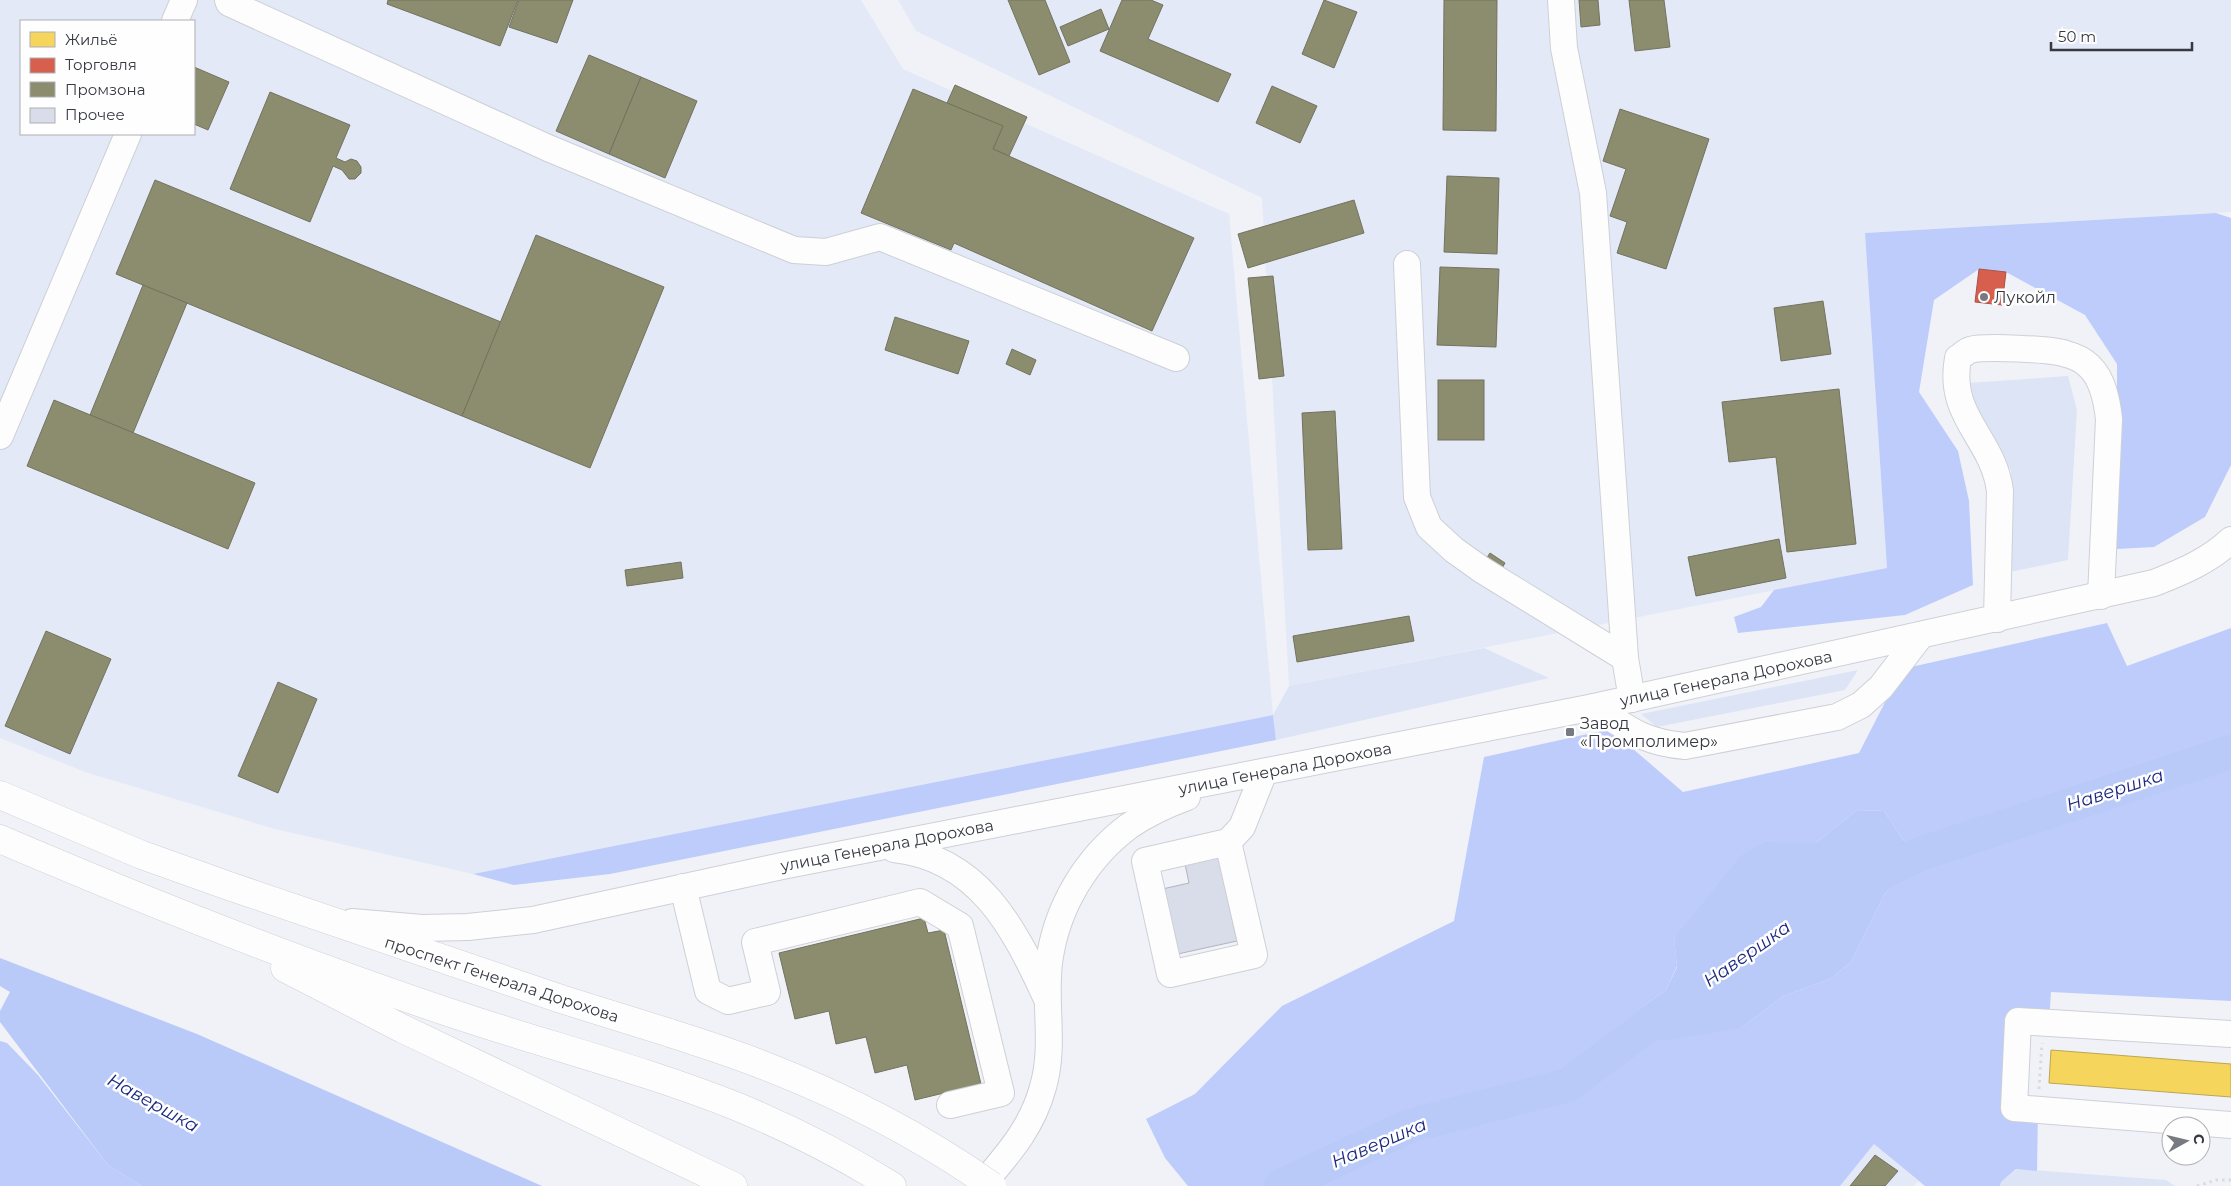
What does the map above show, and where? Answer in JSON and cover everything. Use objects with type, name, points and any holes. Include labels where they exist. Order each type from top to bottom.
[{"type":"main road","name":"проспект Генерала Дорохова","points":[[0,795],[142,855],[323,920],[759,1063],[823,1090],[915,1138],[992,1186]]},
{"type":"main road","points":[[0,839],[186,917],[462,1017],[654,1078],[738,1108],[803,1137],[892,1186]]},
{"type":"main road","points":[[186,917],[403,1029],[733,1186]]},
{"type":"street","points":[[175,20],[184,0]]},
{"type":"street","points":[[228,0],[229,3],[548,148],[794,250],[826,252],[880,237],[1176,358]]},
{"type":"street","points":[[1561,0],[1564,48],[1593,192],[1625,658],[1632,699]]},
{"type":"street","points":[[0,436],[128,135]]},
{"type":"street","points":[[1407,264],[1416,497],[1429,527],[1454,550],[1482,570],[1625,658]]},
{"type":"street","points":[[1997,619],[2000,491],[1998,475],[1991,456],[1963,412],[1958,398],[1956,383],[1958,358],[1970,350],[2045,350],[2064,353],[2078,358],[2090,367],[2100,382],[2106,398],[2109,419],[2100,596]]},
{"type":"street","name":"улица Генерала Дорохова","points":[[323,920],[422,928],[468,927],[533,920],[877,847],[1594,707],[2100,596],[2154,583],[2175,575],[2199,564],[2221,550],[2231,540]]},
{"type":"street","points":[[1594,707],[1645,739],[1685,746],[1836,717],[1861,706],[1881,687],[1921,636]]},
{"type":"street","points":[[1228,842],[1254,955],[1170,974],[1145,861],[1228,842],[1242,827],[1264,772]]},
{"type":"street","points":[[981,1186],[1024,1134],[1035,1111],[1049,1063],[1049,962],[1058,921],[1078,878],[1104,846],[1131,824],[1175,802],[1229,779]]},
{"type":"street","points":[[877,847],[912,851],[939,859],[983,892],[1004,916],[1026,954],[1048,1002]]},
{"type":"street","points":[[683,887],[708,991],[728,1002],[767,992],[755,942],[920,902],[960,926],[1001,1093],[950,1106]]},
{"type":"street","points":[[2231,1034],[2018,1022],[2014,1108],[2231,1125]]},
{"type":"path","points":[[2197,1186],[2216,1180],[2231,1180]]},
{"type":"shaded area","points":[[0,0],[861,0],[903,69],[1229,214],[1273,715],[473,874],[275,829],[85,772],[0,738]]},
{"type":"shaded area","points":[[898,0],[2231,0],[2231,212],[1865,233],[1887,568],[1289,686],[1262,198],[916,31]]},
{"type":"shaded area","points":[[2216,213],[2231,218],[2231,465],[2205,517],[2154,547],[2117,549],[2117,364],[2085,315],[2006,272],[1979,269],[1934,300],[1919,392],[1958,451],[1969,501],[1973,585],[1905,615],[1738,633],[1734,617],[1761,607],[1774,590],[1887,568],[1865,233]]},
{"type":"shaded area","points":[[2068,376],[2077,410],[2068,560],[2010,572],[2011,471],[1972,402],[1968,383]]},
{"type":"shaded area","points":[[2107,623],[2127,666],[2231,628],[2231,1001],[2051,992],[2049,1023],[2018,1022],[2014,1107],[2038,1110],[2037,1171],[2016,1169],[2001,1182],[2000,1186],[1925,1186],[1874,1144],[1840,1186],[1188,1186],[1165,1158],[1146,1119],[1195,1094],[1282,1006],[1454,921],[1484,757],[1610,729],[1683,792],[1859,753],[1902,669]],"holes":[[[1857,810],[1884,811],[1903,840],[1919,854],[1885,893],[1851,962],[1830,979],[1783,996],[1741,1028],[1644,1006],[1666,990],[1677,966],[1674,938],[1765,843],[1816,843]]]},
{"type":"shaded area","points":[[1484,648],[1549,678],[1276,740],[1273,715],[1289,686]]},
{"type":"shaded area","points":[[1858,670],[1845,690],[1657,727],[1641,714]]},
{"type":"shaded area","points":[[1273,715],[1276,740],[610,874],[514,885],[473,874]]},
{"type":"shaded area","points":[[0,1041],[7,1043],[38,1075],[108,1165],[142,1186],[0,1186]]},
{"type":"shaded area","points":[[1874,1144],[1918,1181],[1914,1186],[1840,1186]]},
{"type":"shaded area","points":[[2017,1169],[2166,1180],[2175,1186],[2000,1186],[2001,1182]]},
{"type":"water","points":[[1857,810],[1884,811],[1903,840],[1920,854],[1885,893],[1851,962],[1830,979],[1783,996],[1741,1028],[1664,1041],[1639,1031],[1644,1006],[1666,990],[1677,967],[1674,938],[1742,855],[1765,842],[1816,843]]},
{"type":"water","points":[[0,958],[197,1034],[542,1186],[142,1186],[108,1165],[0,1022],[0,1011],[10,992],[0,986]]},
{"type":"building: Жильё","points":[[2051,1050],[2231,1064],[2231,1097],[2049,1083]]},
{"type":"building: Торговля","points":[[1979,269],[2006,272],[2002,305],[1975,302]]},
{"type":"building: Промзона","points":[[388,0],[518,0],[500,46],[387,4]]},
{"type":"building: Промзона","points":[[519,0],[573,0],[557,43],[509,27]]},
{"type":"building: Промзона","points":[[1008,0],[1045,0],[1070,62],[1039,75]]},
{"type":"building: Промзона","points":[[1122,0],[1151,0],[1163,5],[1148,39],[1231,74],[1218,102],[1100,51]]},
{"type":"building: Промзона","points":[[1324,0],[1357,12],[1334,68],[1302,54]]},
{"type":"building: Промзона","points":[[1444,0],[1497,0],[1496,131],[1443,130]]},
{"type":"building: Промзона","points":[[1579,0],[1598,0],[1600,25],[1581,27]]},
{"type":"building: Промзона","points":[[1629,0],[1664,0],[1670,47],[1635,51]]},
{"type":"building: Промзона","points":[[1101,9],[1109,29],[1068,46],[1060,27]]},
{"type":"building: Промзона","points":[[589,55],[641,77],[609,154],[556,131]]},
{"type":"building: Промзона","points":[[195,67],[229,82],[208,130],[195,124]]},
{"type":"building: Промзона","points":[[641,77],[697,101],[665,178],[609,154]]},
{"type":"building: Промзона","points":[[955,85],[1027,117],[1009,156],[993,149],[1003,126],[947,103]]},
{"type":"building: Промзона","points":[[1272,86],[1317,106],[1300,143],[1256,123]]},
{"type":"building: Промзона","points":[[913,89],[1003,126],[993,149],[1194,238],[1152,331],[954,243],[951,250],[861,213]]},
{"type":"building: Промзона","points":[[270,92],[350,125],[336,158],[345,162],[351,159],[357,161],[361,167],[361,173],[355,179],[349,179],[342,170],[333,166],[310,222],[230,189]]},
{"type":"building: Промзона","points":[[1620,109],[1709,139],[1666,269],[1617,253],[1627,222],[1610,216],[1626,169],[1603,161]]},
{"type":"building: Промзона","points":[[1447,176],[1499,178],[1497,254],[1444,252]]},
{"type":"building: Промзона","points":[[155,180],[501,322],[462,416],[116,274]]},
{"type":"building: Промзона","points":[[1354,200],[1364,233],[1248,268],[1238,234]]},
{"type":"building: Промзона","points":[[536,235],[664,287],[590,468],[462,416]]},
{"type":"building: Промзона","points":[[1440,267],[1499,269],[1496,347],[1437,345]]},
{"type":"building: Промзона","points":[[1273,276],[1284,376],[1259,379],[1248,278]]},
{"type":"building: Промзона","points":[[143,285],[187,303],[133,433],[90,415]]},
{"type":"building: Промзона","points":[[1823,301],[1831,354],[1781,361],[1774,308]]},
{"type":"building: Промзона","points":[[895,317],[969,341],[958,374],[885,350]]},
{"type":"building: Промзона","points":[[1012,349],[1036,360],[1030,375],[1006,364]]},
{"type":"building: Промзона","points":[[1438,380],[1484,380],[1484,440],[1438,440]]},
{"type":"building: Промзона","points":[[1839,389],[1856,544],[1787,552],[1776,457],[1729,462],[1722,402]]},
{"type":"building: Промзона","points":[[54,400],[255,483],[228,549],[27,466]]},
{"type":"building: Промзона","points":[[1335,411],[1342,549],[1308,550],[1302,413]]},
{"type":"building: Промзона","points":[[1779,539],[1786,578],[1696,596],[1688,557]]},
{"type":"building: Промзона","points":[[1490,553],[1505,563],[1498,575],[1482,565]]},
{"type":"building: Промзона","points":[[681,562],[683,578],[627,586],[625,570]]},
{"type":"building: Промзона","points":[[1409,616],[1414,641],[1297,662],[1293,636]]},
{"type":"building: Промзона","points":[[46,631],[111,659],[70,754],[5,726]]},
{"type":"building: Промзона","points":[[278,682],[317,699],[278,793],[238,776]]},
{"type":"building: Промзона","points":[[924,918],[928,933],[944,930],[981,1084],[915,1100],[907,1065],[875,1073],[866,1037],[836,1044],[829,1011],[795,1019],[779,953]]},
{"type":"building: Промзона","points":[[1875,1155],[1898,1171],[1885,1186],[1850,1186]]},
{"type":"building: Прочее","points":[[1217,852],[1237,941],[1173,955],[1158,890],[1189,883],[1184,859]]},
{"type":"waterway","name":"Навершка","points":[[1877,875],[1920,854],[2231,752]]},
{"type":"waterway","name":"Навершка","points":[[1281,1186],[1409,1126],[1568,1085],[1675,1005]]},
{"type":"place","name":"Лукойл","points":[[1984,297]]},
{"type":"place","name":"Завод «Промполимер»","points":[[1570,732]]}]
